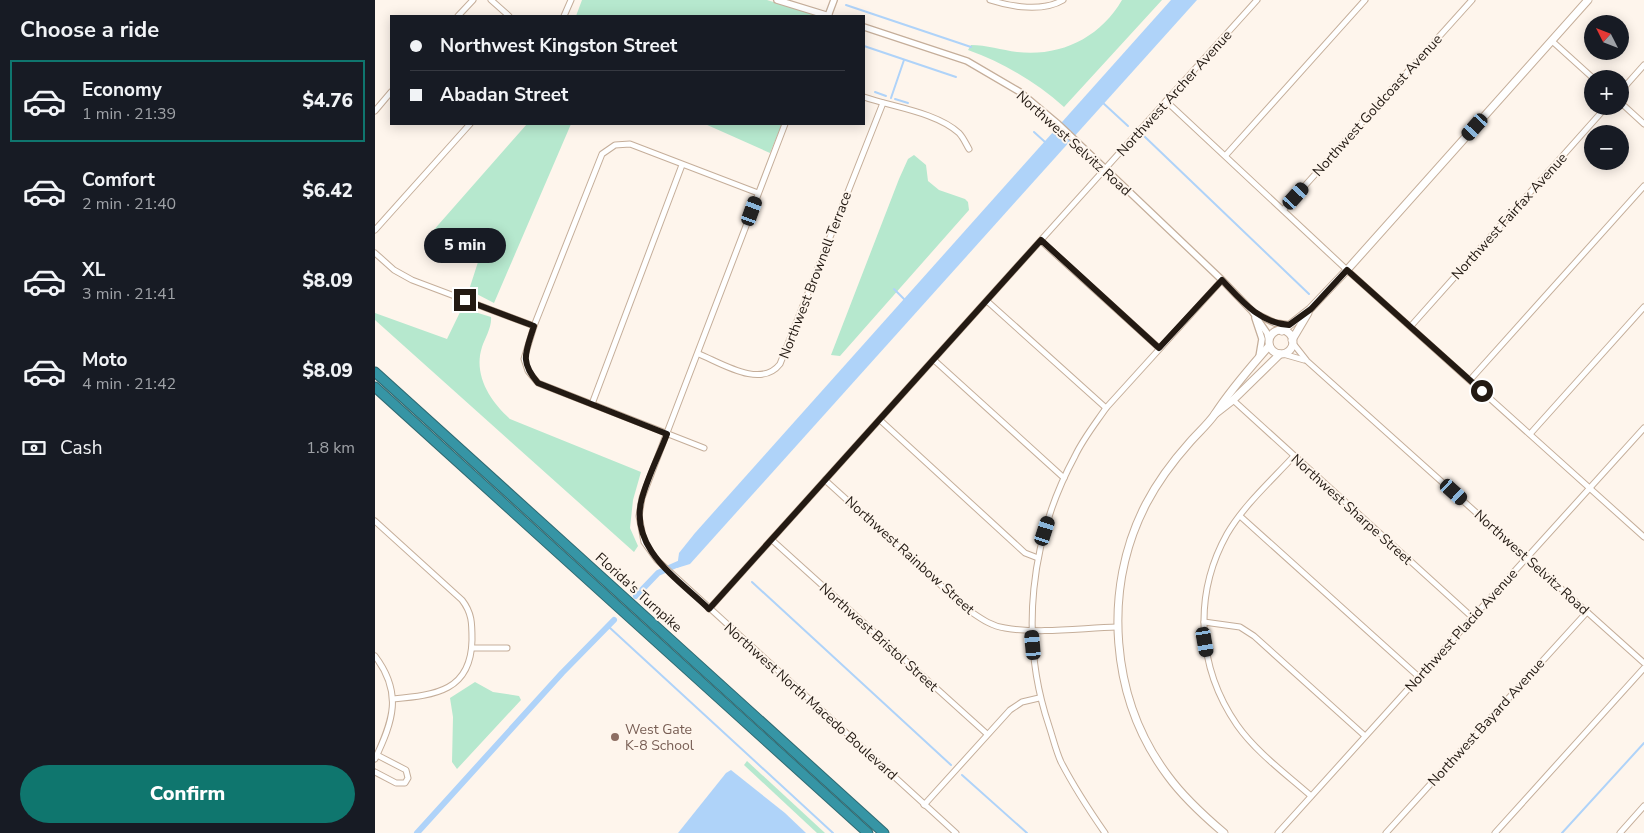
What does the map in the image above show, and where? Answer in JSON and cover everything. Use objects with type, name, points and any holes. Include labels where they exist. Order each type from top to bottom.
[{"type":"highway","name":"Florida's Turnpike","points":[[375,372],[884,833]]},
{"type":"highway","name":"Florida's Turnpike","points":[[375,387],[868,833]]},
{"type":"main road","points":[[1215,414],[1225,397],[1259,357],[1272,335],[1281,331],[1311,309],[1588,0]]},
{"type":"main road","points":[[1224,833],[1179,790],[1153,754],[1132,707],[1124,680],[1117,627],[1122,573],[1128,548],[1147,503],[1178,456],[1215,414],[1233,400],[1281,354],[1289,351],[1292,341],[1311,309]]},
{"type":"main road","points":[[1281,331],[1289,334],[1292,341]]},
{"type":"main road","points":[[1269,343],[1274,352],[1281,354]]},
{"type":"street","points":[[459,15],[473,0]]},
{"type":"street","points":[[491,0],[508,15]]},
{"type":"street","points":[[564,15],[571,0]]},
{"type":"street","points":[[777,0],[825,15]]},
{"type":"street","points":[[828,15],[834,0]]},
{"type":"street","points":[[990,0],[1007,6],[1047,6],[1063,0]]},
{"type":"street","name":"Northwest Archer Avenue","points":[[709,609],[1257,0]]},
{"type":"street","points":[[1226,156],[1365,0]]},
{"type":"street","name":"Northwest Goldcoast Avenue","points":[[1283,210],[1472,0]]},
{"type":"street","name":"Northwest Selvitz Road","points":[[865,27],[967,61],[1020,92],[1057,123],[1222,280],[1253,313],[1267,333],[1269,343]]},
{"type":"street","points":[[1552,41],[1584,70]]},
{"type":"street","points":[[1629,82],[1644,65]]},
{"type":"street","points":[[375,111],[390,93]]},
{"type":"street","points":[[865,97],[918,113],[951,127],[961,134],[969,149]]},
{"type":"street","points":[[1166,101],[1347,270],[1644,537]]},
{"type":"street","name":"Northwest Brownell Terrace","points":[[699,354],[754,375],[766,374],[780,364],[883,103]]},
{"type":"street","points":[[1629,110],[1644,124]]},
{"type":"street","name":"Northwest Fairfax Avenue","points":[[1411,326],[1599,115]]},
{"type":"street","points":[[375,230],[469,125]]},
{"type":"street","name":"Northwest North Macedo Boulevard","points":[[785,125],[699,354],[642,498],[639,516],[644,542],[657,560],[709,609],[956,833]]},
{"type":"street","points":[[705,448],[538,383],[528,371],[524,359],[534,326],[603,154],[615,145],[630,144],[759,193]]},
{"type":"street","points":[[592,404],[682,165]]},
{"type":"street","points":[[1470,380],[1644,186]]},
{"type":"street","points":[[1041,240],[1159,348]]},
{"type":"street","points":[[375,253],[394,270],[413,280],[534,326]]},
{"type":"street","points":[[1105,833],[1087,808],[1060,760],[1039,698],[1031,630],[1038,558],[1045,531],[1064,478],[1075,454],[1106,408],[1222,280]]},
{"type":"street","points":[[987,301],[1106,408]]},
{"type":"street","points":[[1530,434],[1644,307]]},
{"type":"street","points":[[1253,313],[1275,323],[1289,325]]},
{"type":"street","points":[[1253,313],[1263,340],[1259,357]]},
{"type":"street","name":"Northwest Selvitz Road","points":[[1253,313],[1281,331]]},
{"type":"street","name":"Northwest Selvitz Road","points":[[1292,341],[1307,362],[1644,663]]},
{"type":"street","name":"Northwest Selvitz Road","points":[[1281,354],[1307,362]]},
{"type":"street","points":[[934,360],[1064,478]]},
{"type":"street","name":"Northwest Sharpe Street","points":[[1233,400],[1472,617]]},
{"type":"street","points":[[880,420],[1025,553],[1038,558]]},
{"type":"street","name":"Northwest Placid Avenue","points":[[1278,833],[1644,428]]},
{"type":"street","points":[[1294,456],[1228,533],[1206,586],[1204,622],[1209,665],[1221,698],[1237,726],[1311,796]]},
{"type":"street","name":"Northwest Rainbow Street","points":[[825,480],[967,609],[987,622],[1004,628],[1031,630],[1117,627]]},
{"type":"street","points":[[1241,516],[1419,677]]},
{"type":"street","points":[[375,522],[462,600],[469,609],[472,619],[472,648],[469,666],[463,676],[430,696],[393,699]]},
{"type":"street","name":"Northwest Bristol Street","points":[[772,540],[987,734]]},
{"type":"street","name":"Northwest Bayard Avenue","points":[[1386,833],[1587,612]]},
{"type":"street","points":[[1204,622],[1240,627],[1254,636],[1365,736]]},
{"type":"street","points":[[472,648],[507,648]]},
{"type":"street","points":[[375,656],[389,678],[393,699],[392,719],[376,757],[405,770],[408,778],[405,783],[399,784],[375,772]]},
{"type":"street","points":[[1495,833],[1644,668]]},
{"type":"street","points":[[924,805],[1010,710],[1023,702],[1039,698]]},
{"type":"street","points":[[1620,833],[1644,806]]},
{"type":"green space","points":[[582,0],[767,0],[816,15],[576,15]]},
{"type":"green space","points":[[1122,0],[1162,0],[1064,107],[1042,89],[1019,74],[968,50],[971,45],[1033,53],[1063,48],[1077,42],[1102,25]]},
{"type":"green space","points":[[526,125],[571,125],[494,303],[469,290],[478,262],[464,255],[445,251],[432,239],[432,232]]},
{"type":"green space","points":[[707,125],[782,125],[770,153]]},
{"type":"green space","points":[[914,155],[926,165],[928,181],[939,190],[965,199],[968,202],[969,210],[840,356],[831,355],[899,179],[908,159]]},
{"type":"green space","points":[[462,308],[491,317],[489,329],[482,347],[480,368],[485,387],[490,396],[510,419],[641,472],[633,500],[630,528],[638,546],[634,552],[375,320],[375,313],[447,339]]},
{"type":"green space","points":[[475,682],[493,692],[519,696],[521,700],[457,769],[452,762],[453,717],[450,698]]},
{"type":"green space","points":[[747,761],[825,833],[817,833],[744,765]]},
{"type":"water","points":[[1171,0],[1197,0],[690,564],[677,568],[679,553],[695,533]]},
{"type":"water","points":[[731,770],[785,813],[806,833],[678,833],[726,773]]},
{"type":"waterway","points":[[846,5],[971,47]]},
{"type":"waterway","points":[[865,46],[956,77]]},
{"type":"waterway","points":[[891,98],[904,60]]},
{"type":"waterway","points":[[875,92],[886,96]]},
{"type":"waterway","points":[[895,99],[908,103]]},
{"type":"waterway","points":[[1102,102],[1128,126]]},
{"type":"waterway","points":[[1034,132],[1045,142]]},
{"type":"waterway","points":[[1144,136],[1309,294]]},
{"type":"waterway","points":[[894,289],[905,300]]},
{"type":"waterway","points":[[636,596],[658,573],[685,561]]},
{"type":"waterway","points":[[752,582],[951,765]]},
{"type":"waterway","points":[[417,833],[562,673],[614,620]]},
{"type":"waterway","points":[[609,627],[833,833]]},
{"type":"waterway","points":[[1562,833],[1644,743]]},
{"type":"waterway","points":[[962,775],[1027,833]]},
{"type":"place","name":"West Gate K-8 School","points":[[615,737]]},
{"type":"route","points":[[465,300],[534,326],[524,359],[528,371],[538,383],[667,434],[642,498],[639,516],[641,531],[644,542],[657,560],[709,609],[1041,240],[1159,348],[1222,280],[1251,311],[1275,323],[1289,325],[1311,309],[1347,270],[1482,391]]}]
